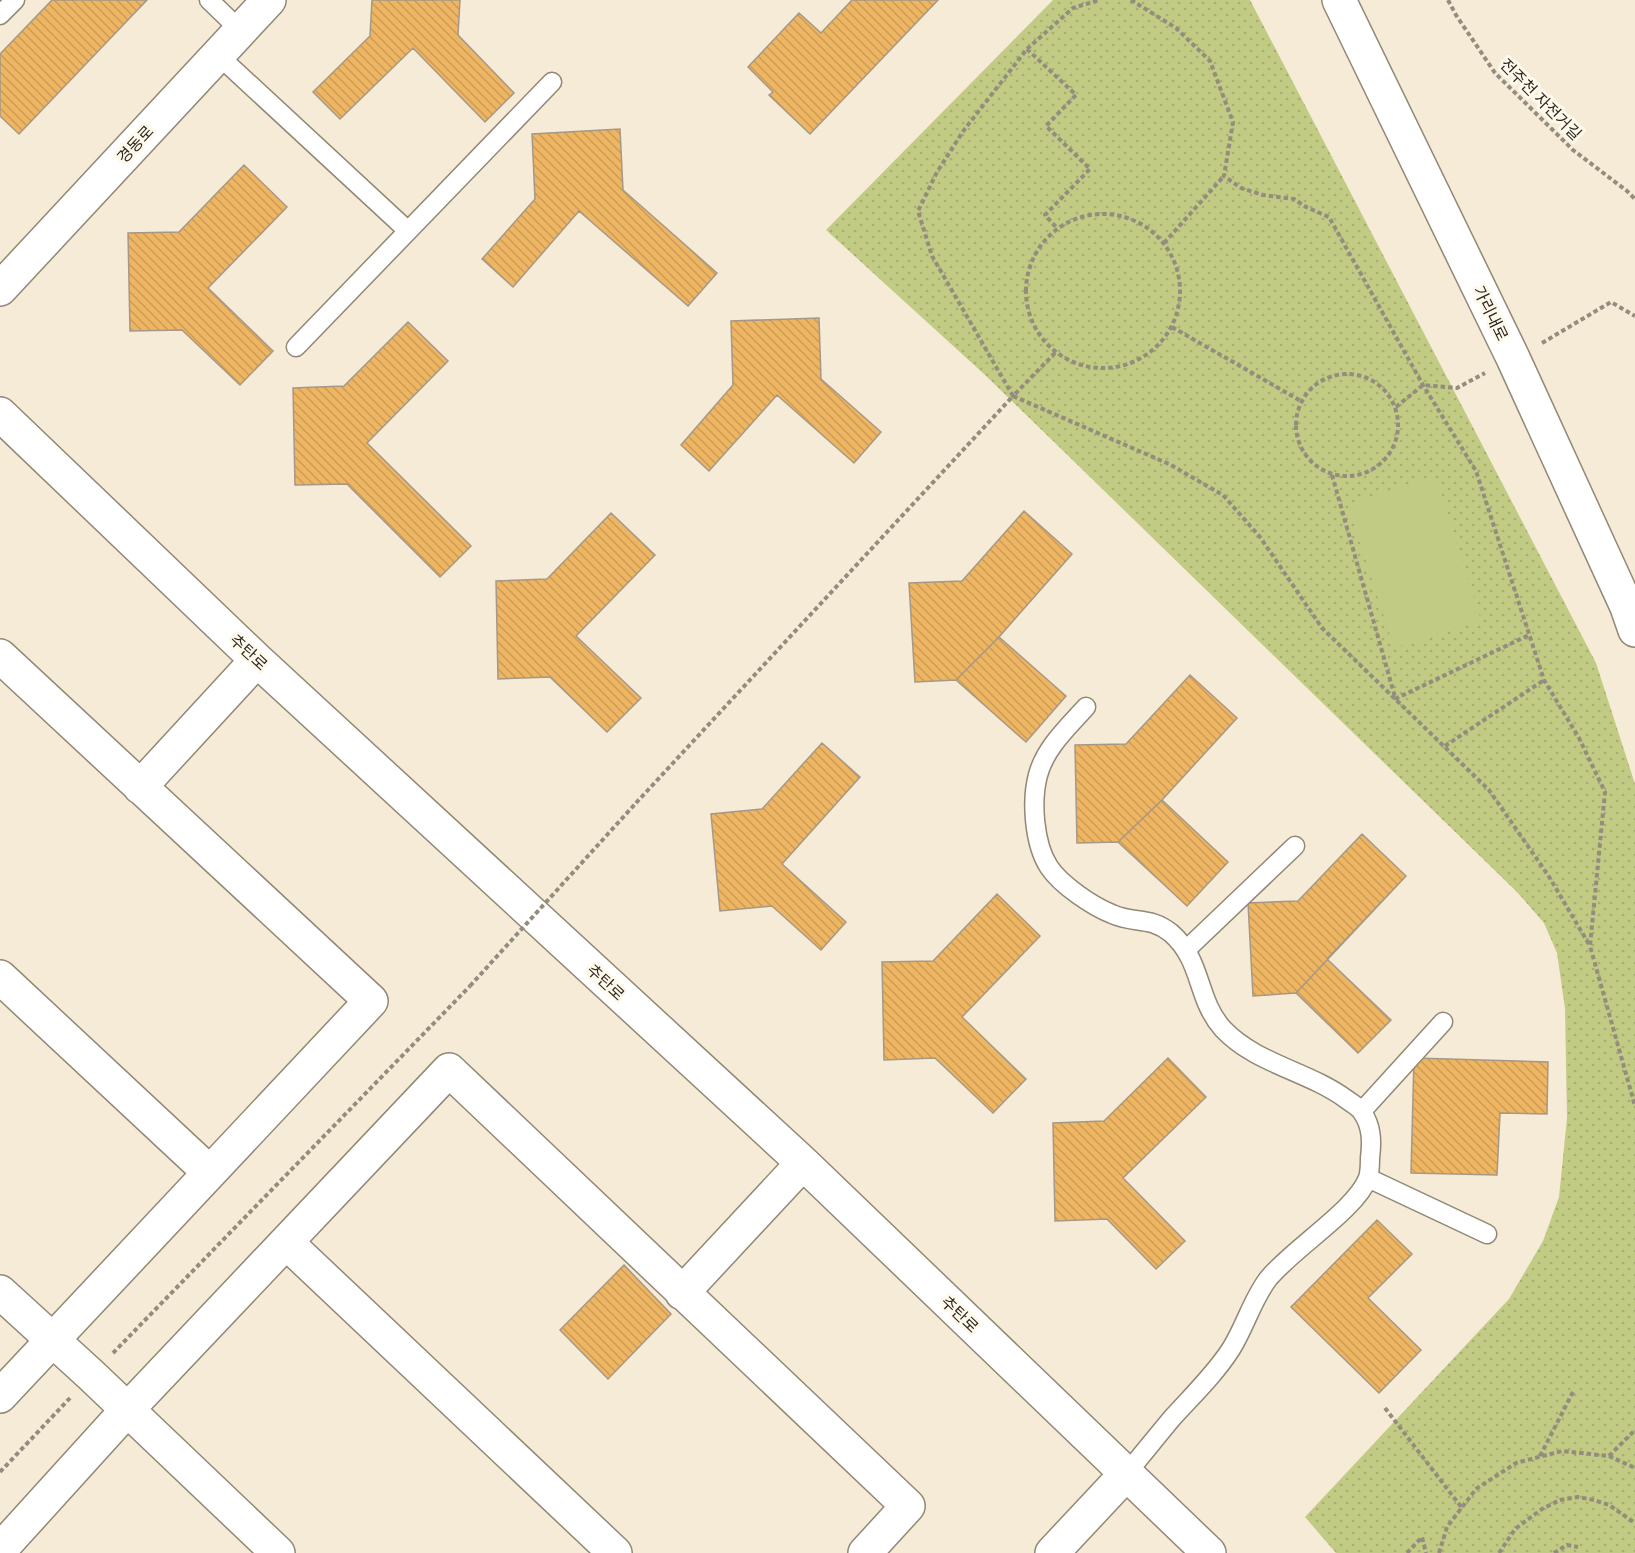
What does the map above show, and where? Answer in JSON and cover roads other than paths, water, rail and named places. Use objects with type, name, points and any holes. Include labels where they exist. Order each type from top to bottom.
[{"type":"street","name":"경동로","points":[[0,289],[269,0]]},
{"type":"street","name":"가리내로","points":[[1339,0],[1513,358],[1628,607],[1635,630]]},
{"type":"street","name":"추탄로","points":[[0,414],[257,660],[803,1163],[1209,1553]]},
{"type":"street","points":[[0,656],[370,1001],[0,1396]]},
{"type":"street","points":[[140,787],[257,660]]},
{"type":"street","points":[[0,977],[209,1172]]},
{"type":"street","points":[[0,1550],[127,1410],[288,1243],[449,1070],[908,1506],[865,1553]]},
{"type":"street","points":[[682,1293],[803,1163]]},
{"type":"street","points":[[288,1243],[615,1553]]},
{"type":"street","points":[[0,1292],[278,1553]]},
{"type":"street","points":[[1052,1553],[1126,1474]]},
{"type":"lane","points":[[0,15],[15,0]]},
{"type":"lane","points":[[209,0],[241,31]]},
{"type":"lane","points":[[218,55],[407,230]]},
{"type":"lane","points":[[296,347],[552,82]]},
{"type":"lane","points":[[1086,707],[1053,743],[1038,773],[1034,803],[1038,841],[1049,867],[1080,898],[1113,915],[1153,922],[1169,932],[1187,949],[1208,1006],[1224,1029],[1272,1062],[1331,1088],[1362,1111],[1372,1139],[1368,1178],[1357,1196],[1288,1258],[1268,1280],[1248,1313],[1231,1349],[1205,1383],[1126,1474]]},
{"type":"lane","points":[[1187,949],[1295,846]]},
{"type":"lane","points":[[1362,1111],[1443,1022]]},
{"type":"lane","points":[[1368,1178],[1487,1234]]}]
